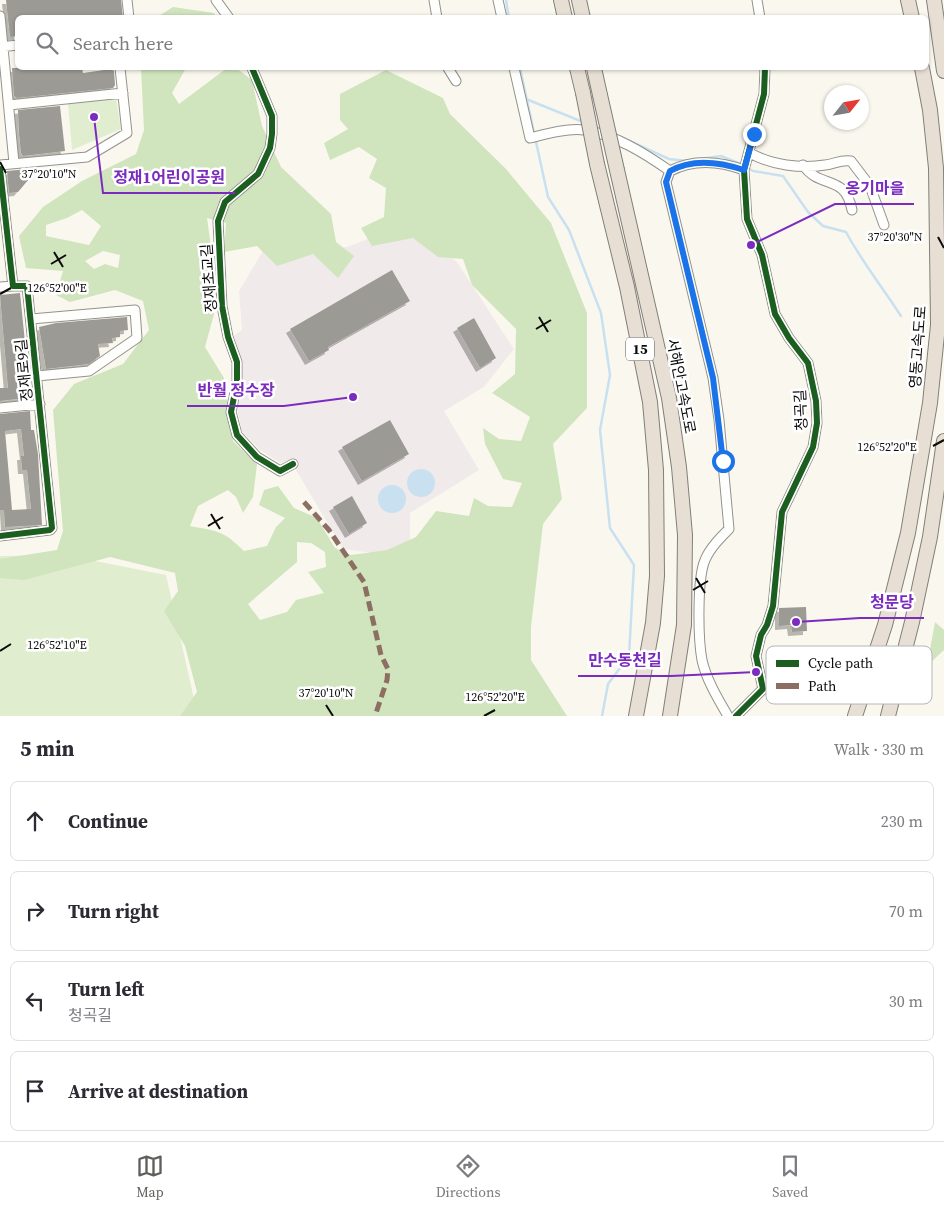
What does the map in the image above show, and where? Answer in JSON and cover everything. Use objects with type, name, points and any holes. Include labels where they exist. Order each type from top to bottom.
[{"type":"highway","points":[[561,0],[564,15]]},
{"type":"highway","points":[[579,0],[582,15]]},
{"type":"highway","points":[[908,0],[911,15]]},
{"type":"highway","points":[[934,0],[944,71]]},
{"type":"highway","name":"15","points":[[578,70],[597,164],[627,286],[650,402],[658,537],[653,623],[636,716]]},
{"type":"highway","name":"서해안고속도로","points":[[594,70],[669,398],[679,466],[685,535],[684,625],[670,716]]},
{"type":"highway","name":"영동고속도로","points":[[878,646],[908,533],[930,403],[938,325],[936,168],[930,110],[922,70]]},
{"type":"highway","points":[[906,646],[930,537],[944,441]]},
{"type":"highway","name":"영동고속도로","points":[[877,646],[885,625]]},
{"type":"highway","name":"영동고속도로","points":[[850,716],[855,704]]},
{"type":"highway","name":"영동고속도로","points":[[855,716],[859,704]]},
{"type":"street","points":[[127,0],[129,15]]},
{"type":"street","points":[[216,0],[226,15]]},
{"type":"street","points":[[434,0],[436,15]]},
{"type":"street","points":[[498,0],[501,15]]},
{"type":"street","points":[[757,0],[760,15]]},
{"type":"street","points":[[0,16],[14,163]]},
{"type":"street","points":[[2,47],[15,45]]},
{"type":"street","points":[[0,165],[87,157],[127,134],[120,70]]},
{"type":"street","name":"정재초교길","points":[[253,70],[272,116],[270,148],[258,174],[225,202],[218,221],[222,306],[228,337],[237,362],[237,382],[231,412],[237,435],[257,457],[280,472],[293,464]]},
{"type":"street","points":[[449,70],[456,81]]},
{"type":"street","points":[[514,70],[530,138],[583,130],[622,142],[641,151],[670,171]]},
{"type":"street","name":"청곡길","points":[[736,716],[763,689],[756,656],[761,634],[767,625],[773,606],[782,512],[813,447],[817,423],[816,401],[808,363],[789,338],[775,314],[762,255],[747,219],[744,170],[764,94],[765,70]]},
{"type":"street","points":[[9,105],[123,93]]},
{"type":"street","points":[[750,153],[770,163],[827,165],[843,160],[853,162],[870,186],[884,225]]},
{"type":"street","points":[[728,716],[702,659],[700,609],[701,576],[705,560],[711,549],[728,529],[720,420],[713,378],[666,182],[670,171],[688,164],[710,162],[744,170]]},
{"type":"street","points":[[803,165],[818,179],[842,188],[849,197],[852,210]]},
{"type":"street","points":[[0,169],[13,286],[0,287]]},
{"type":"street","name":"정재로9길","points":[[0,536],[50,530],[52,528],[27,286],[13,286]]},
{"type":"street","points":[[31,319],[135,310],[137,338],[89,372],[37,376]]},
{"type":"street","points":[[0,408],[40,404]]},
{"type":"shaded area","points":[[378,235],[426,237],[457,262],[514,349],[484,387],[444,411],[479,470],[410,513],[410,541],[380,554],[343,549],[290,460],[280,463],[260,450],[242,431],[237,407],[242,366],[234,336],[242,330],[239,291],[267,244],[325,249],[347,247]]},
{"type":"green space","points":[[173,7],[214,13],[215,15],[160,15]]},
{"type":"green space","points":[[141,70],[185,70],[172,93],[179,104],[224,70],[239,70],[252,80],[262,126],[281,167],[331,214],[336,242],[354,256],[338,278],[313,254],[277,266],[257,246],[224,252],[226,223],[207,218],[212,254],[214,314],[205,347],[224,378],[233,441],[257,464],[253,497],[243,513],[236,497],[228,490],[198,506],[190,526],[220,533],[231,539],[244,551],[267,546],[276,527],[285,518],[259,505],[264,490],[278,486],[294,508],[317,518],[335,548],[351,555],[387,550],[416,537],[436,511],[469,516],[474,498],[488,506],[512,507],[522,483],[503,479],[485,444],[483,428],[499,439],[521,441],[530,417],[492,393],[515,374],[516,329],[472,285],[463,259],[438,257],[413,238],[372,246],[361,228],[384,217],[386,188],[369,178],[377,159],[359,147],[330,160],[324,143],[348,129],[340,120],[340,94],[386,70],[443,98],[450,114],[506,169],[551,223],[587,313],[587,408],[553,444],[562,499],[543,524],[531,627],[531,660],[567,716],[180,716],[197,692],[185,646],[164,611],[178,591],[175,573],[110,557],[24,580],[0,578],[0,559],[57,550],[63,531],[53,410],[74,384],[123,364],[149,330],[143,301],[115,290],[70,302],[56,295],[63,271],[26,268],[19,236],[43,207],[82,181],[136,154],[144,130]],"holes":[[[82,210],[101,226],[89,245],[46,236],[46,225],[67,218]],[[103,251],[120,255],[118,268],[105,264],[94,269],[85,261]],[[297,542],[311,543],[325,552],[326,567],[308,572],[324,593],[296,600],[287,612],[260,620],[248,604],[297,562]]]},
{"type":"green space","points":[[116,98],[121,129],[72,150],[68,104]]},
{"type":"green space","points":[[65,555],[166,575],[195,703],[189,716],[0,716],[0,556]]},
{"type":"green space","points":[[935,622],[944,630],[944,650],[932,661],[931,646]]},
{"type":"water","points":[[421,469],[431,473],[435,483],[431,493],[421,497],[411,493],[407,483],[411,473]]},
{"type":"water","points":[[392,485],[402,489],[406,499],[402,509],[392,513],[382,509],[378,499],[382,489]]},
{"type":"building","points":[[6,0],[121,0],[123,15],[15,15],[15,36],[10,37]]},
{"type":"building","points":[[12,68],[15,68],[15,70],[82,70],[83,73],[104,70],[114,71],[115,85],[113,88],[17,98],[14,96]]},
{"type":"building","points":[[60,106],[65,151],[23,156],[21,153],[18,110]]},
{"type":"building","points":[[28,169],[29,179],[18,192],[9,193],[7,171]]},
{"type":"building","points":[[392,270],[410,301],[328,347],[329,350],[309,361],[290,329]]},
{"type":"building","points":[[20,293],[26,352],[25,366],[30,395],[25,398],[0,401],[0,388],[8,388],[0,295]]},
{"type":"building","points":[[127,317],[128,330],[120,331],[120,337],[112,338],[113,343],[98,344],[100,356],[89,364],[46,369],[39,327],[56,323]]},
{"type":"building","points":[[474,318],[496,358],[480,368],[457,328]]},
{"type":"building","points":[[30,411],[31,430],[34,430],[38,454],[42,525],[5,527],[4,510],[0,510],[0,414]],"holes":[[[21,429],[24,456],[21,456],[22,470],[27,470],[31,509],[12,510],[5,431]]]},
{"type":"building","points":[[390,420],[409,454],[362,481],[342,447]]},
{"type":"building","points":[[352,496],[367,523],[349,534],[333,507]]},
{"type":"building","points":[[806,607],[807,631],[792,632],[791,625],[779,626],[779,608]]},
{"type":"waterway","points":[[506,0],[508,15]]},
{"type":"waterway","points":[[520,70],[548,197],[569,230],[601,313],[610,375],[600,430],[610,528],[634,565],[629,656],[608,684],[602,716]]},
{"type":"waterway","points":[[526,99],[583,122]]},
{"type":"waterway","points":[[621,137],[669,159],[688,161]]},
{"type":"waterway","points":[[700,159],[721,156],[743,165]]},
{"type":"waterway","points":[[748,168],[753,171],[783,176],[808,212],[823,226],[846,232],[901,316]]},
{"type":"marked path","points":[[304,502],[329,530],[364,582],[381,655],[388,669],[387,680],[375,716]]},
{"type":"cycle path","points":[[253,70],[272,116],[270,148],[258,174],[225,202],[218,221],[222,306],[228,337],[237,362],[237,382],[231,412],[237,435],[257,457],[280,471],[293,464]]},
{"type":"cycle path","points":[[736,716],[763,689],[756,656],[761,635],[767,625],[773,606],[782,512],[813,447],[817,423],[816,401],[808,363],[789,338],[775,314],[762,255],[747,219],[744,170],[764,94],[765,70]]},
{"type":"cycle path","points":[[0,169],[13,286],[27,286],[52,528],[50,530],[0,536]]},
{"type":"place","name":"정재1어린이공원","points":[[94,117]]},
{"type":"place","name":"옹기마을","points":[[751,245]]},
{"type":"place","name":"반월 정수장","points":[[353,397]]},
{"type":"place","name":"청문당","points":[[796,622]]},
{"type":"place","name":"만수동천길","points":[[756,672]]},
{"type":"route","points":[[723,461],[720,420],[713,378],[666,182],[670,171],[688,164],[710,162],[744,170],[754,134]]}]
